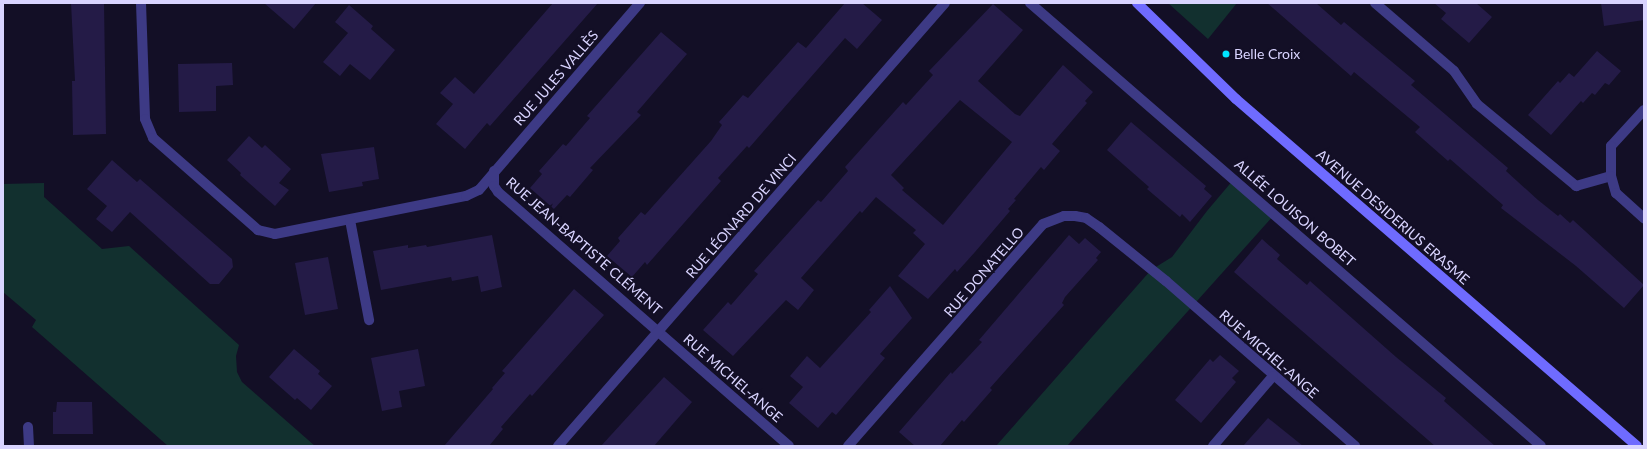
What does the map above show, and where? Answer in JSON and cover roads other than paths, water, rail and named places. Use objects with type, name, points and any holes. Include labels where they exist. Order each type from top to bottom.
[{"type":"main road","name":"AVENUE DESIDERIUS ERASME","points":[[1137,3],[1236,99],[1636,446]]},
{"type":"street","name":"RUE JEAN-BAPTISTE CLÉMENT","points":[[141,3],[145,119],[153,138],[258,230],[275,234],[466,196],[479,190],[494,171]]},
{"type":"street","name":"RUE JULES VALLÈS","points":[[494,171],[640,3]]},
{"type":"street","name":"RUE LÉONARD DE VINCI","points":[[558,446],[944,3]]},
{"type":"street","name":"ALLÉE LOUISON BOBET","points":[[1030,3],[1541,446]]},
{"type":"street","points":[[1375,3],[1454,71],[1477,104],[1576,186],[1611,176]]},
{"type":"street","points":[[1644,110],[1611,146],[1611,176],[1616,193],[1644,218]]},
{"type":"street","name":"RUE JEAN-BAPTISTE CLÉMENT","points":[[494,171],[494,186],[498,192],[659,331]]},
{"type":"street","name":"RUE DONATELLO","points":[[848,446],[1044,224],[1064,216],[1086,218],[1166,281]]},
{"type":"street","points":[[350,220],[369,320]]},
{"type":"street","name":"RUE MICHEL-ANGE","points":[[1166,281],[1355,446]]},
{"type":"street","name":"RUE MICHEL-ANGE","points":[[659,331],[789,446]]},
{"type":"street","points":[[1213,446],[1273,376]]},
{"type":"street","points":[[28,426],[29,446]]},
{"type":"place","name":"Belle Croix","points":[[1226,54]]}]
